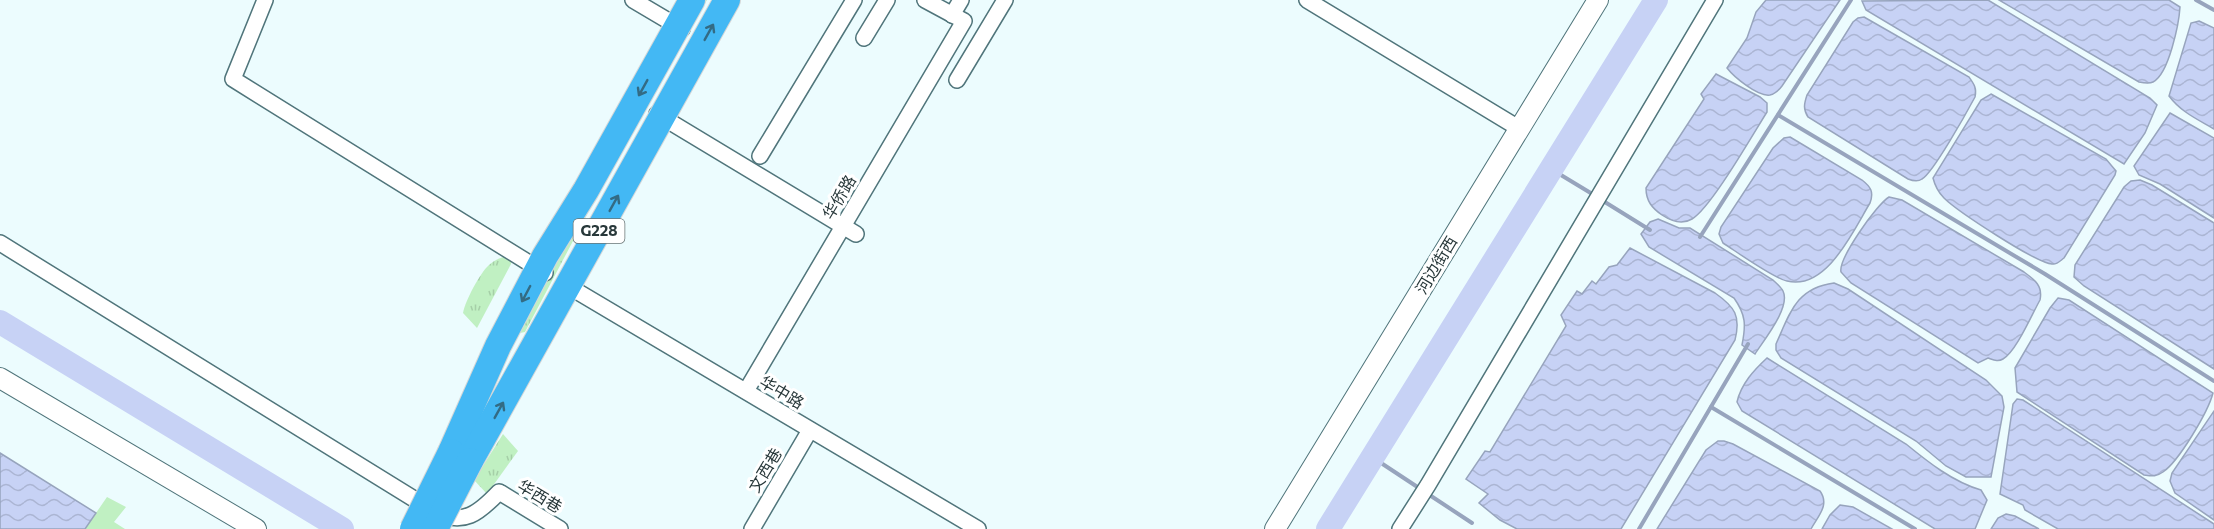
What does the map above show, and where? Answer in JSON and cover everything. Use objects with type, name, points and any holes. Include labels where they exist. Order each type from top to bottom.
[{"type":"highway","name":"G228","points":[[435,529],[498,346],[545,256],[586,190],[692,0]]},
{"type":"highway","name":"G228","points":[[413,529],[568,286],[727,0]]},
{"type":"street","points":[[265,0],[233,79],[545,273]]},
{"type":"street","points":[[760,156],[854,0]]},
{"type":"street","points":[[864,38],[887,0]]},
{"type":"street","points":[[926,0],[958,18]]},
{"type":"street","name":"华侨路","points":[[746,391],[958,18],[961,0]]},
{"type":"street","points":[[957,80],[1005,0]]},
{"type":"street","name":"河边街西","points":[[1275,529],[1598,0]]},
{"type":"street","points":[[1400,529],[1715,0]]},
{"type":"street","points":[[1311,1],[1520,129]]},
{"type":"street","points":[[637,4],[683,29]]},
{"type":"street","points":[[654,112],[856,234]]},
{"type":"street","name":"华西巷","points":[[0,243],[435,512],[454,519],[463,518],[479,510],[500,492],[560,529]]},
{"type":"street","name":"华中路","points":[[568,286],[978,529]]},
{"type":"street","points":[[0,378],[256,529]]},
{"type":"street","name":"文西巷","points":[[752,529],[810,429]]},
{"type":"green space","points":[[696,0],[707,0],[602,186],[525,332],[520,333],[517,331]]},
{"type":"green space","points":[[512,255],[511,264],[477,328],[463,313],[470,295],[481,274],[489,265],[500,258]]},
{"type":"green space","points":[[503,434],[518,451],[487,494],[474,480]]},
{"type":"green space","points":[[107,497],[126,507],[114,522],[125,529],[85,529]]},
{"type":"water","points":[[1766,0],[1840,0],[1782,86],[1770,95],[1753,90],[1727,68],[1747,38],[1756,12]]},
{"type":"water","points":[[1988,0],[2150,98],[2157,105],[2145,133],[2124,164],[1866,10],[1862,1]]},
{"type":"water","points":[[1999,0],[2169,0],[2180,7],[2175,36],[2164,69],[2153,82],[2146,83],[2139,82]]},
{"type":"water","points":[[1864,17],[1969,77],[1975,86],[1975,97],[1958,128],[1934,166],[1919,181],[1908,179],[1808,117],[1805,111],[1807,95],[1853,22]]},
{"type":"water","points":[[2199,21],[2214,28],[2214,129],[2184,111],[2169,96],[2191,23]]},
{"type":"water","points":[[1716,74],[1760,97],[1767,103],[1767,112],[1710,201],[1692,219],[1680,222],[1662,215],[1653,207],[1648,200],[1646,188],[1704,99],[1701,94]]},
{"type":"water","points":[[1991,94],[2106,159],[2116,171],[2064,258],[2057,263],[2052,264],[2030,255],[1980,224],[1944,198],[1935,184],[1933,178],[1981,100]]},
{"type":"water","points":[[2170,113],[2214,138],[2214,218],[2160,184],[2139,175],[2134,166]]},
{"type":"water","points":[[1790,137],[1862,180],[1870,187],[1872,193],[1870,203],[1838,256],[1815,277],[1801,282],[1787,281],[1764,270],[1723,243],[1719,234],[1721,227],[1773,148],[1784,138]]},
{"type":"water","points":[[2140,180],[2214,223],[2214,369],[2084,286],[2074,277],[2075,265],[2124,187],[2131,181]]},
{"type":"water","points":[[1889,197],[1902,200],[2024,272],[2037,284],[2041,295],[2040,300],[2013,349],[2003,359],[1998,361],[1988,358],[1978,363],[1851,283],[1841,272],[1846,256],[1859,232]]},
{"type":"water","points":[[1658,219],[1679,228],[1690,228],[1773,280],[1782,290],[1784,298],[1780,314],[1755,354],[1742,345],[1744,320],[1734,298],[1649,247],[1641,234],[1650,222]]},
{"type":"water","points":[[1630,248],[1715,293],[1727,303],[1737,318],[1735,340],[1621,529],[1517,529],[1500,520],[1479,503],[1488,494],[1466,479],[1485,451],[1490,452],[1566,326],[1561,315],[1577,291],[1582,294],[1592,281],[1596,284],[1609,267],[1617,265]]},
{"type":"water","points":[[1834,283],[1848,289],[1986,380],[2002,396],[2004,407],[1991,477],[1966,477],[1946,466],[1916,441],[1781,358],[1776,350],[1776,344],[1790,312],[1811,290]]},
{"type":"water","points":[[2058,298],[2069,300],[2213,393],[2185,447],[2161,474],[2144,475],[2017,392],[2015,368]]},
{"type":"water","points":[[1767,358],[1906,444],[1951,477],[1981,490],[1987,500],[1975,529],[1935,529],[1742,411],[1737,402],[1742,389],[1753,372]]},
{"type":"water","points":[[2017,399],[2023,400],[2214,524],[2214,529],[2058,529],[2025,510],[2023,505],[2000,494],[2013,404]]},
{"type":"water","points":[[2214,411],[2214,520],[2175,493],[2170,481],[2172,473]]},
{"type":"water","points":[[1718,441],[1733,444],[1820,491],[1824,501],[1823,506],[1811,529],[1657,529],[1706,450]]},
{"type":"water","points":[[0,453],[96,513],[85,529],[0,529]]},
{"type":"water","points":[[1840,505],[1853,507],[1892,529],[1822,529],[1830,515]]},
{"type":"water","points":[[2006,514],[2015,516],[2039,529],[1991,529],[1998,518]]},
{"type":"waterway","points":[[1328,529],[1656,0]]},
{"type":"waterway","points":[[1700,237],[1851,0]]},
{"type":"waterway","points":[[2196,0],[2214,10]]},
{"type":"waterway","points":[[1778,115],[2045,274],[2214,381]]},
{"type":"waterway","points":[[1551,169],[1594,195]]},
{"type":"waterway","points":[[1600,199],[1650,230]]},
{"type":"waterway","points":[[0,322],[342,529]]},
{"type":"waterway","points":[[1639,529],[1748,344]]},
{"type":"waterway","points":[[1711,407],[1915,529]]},
{"type":"waterway","points":[[1372,457],[1422,490]]},
{"type":"waterway","points":[[1428,494],[1472,523]]}]
